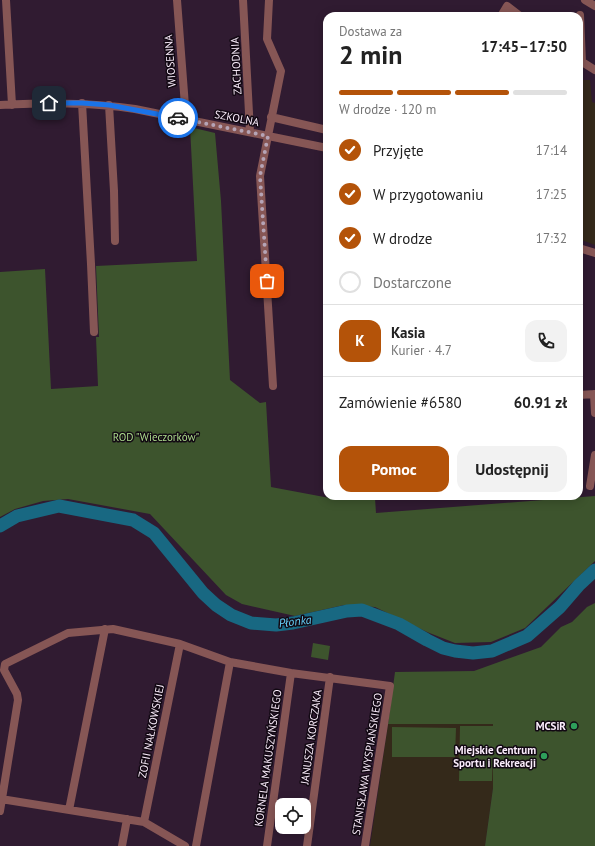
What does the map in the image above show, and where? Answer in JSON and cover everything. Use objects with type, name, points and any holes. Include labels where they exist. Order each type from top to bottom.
[{"type":"street","points":[[6,0],[12,105]]},
{"type":"street","name":"WIOSENNA","points":[[177,0],[186,119]]},
{"type":"street","name":"ZACHODNIA","points":[[243,0],[250,132]]},
{"type":"street","points":[[270,0],[267,39],[281,71],[260,176],[273,386]]},
{"type":"street","points":[[585,0],[595,6]]},
{"type":"street","points":[[503,12],[507,6],[515,12]]},
{"type":"street","points":[[583,63],[595,70]]},
{"type":"street","points":[[82,103],[94,332]]},
{"type":"street","name":"SZKOLNA","points":[[0,105],[82,103],[109,105],[323,147]]},
{"type":"street","points":[[109,105],[114,191],[115,241]]},
{"type":"street","points":[[271,117],[323,129]]},
{"type":"street","points":[[583,249],[595,253]]},
{"type":"street","points":[[583,395],[594,394],[595,413]]},
{"type":"street","points":[[590,486],[595,455]]},
{"type":"street","points":[[69,810],[105,629]]},
{"type":"street","points":[[0,811],[18,700],[17,694],[4,670],[4,666],[5,664],[68,633],[105,629],[119,630],[180,644],[230,662],[291,673],[330,677]]},
{"type":"street","name":"ZOFII NAŁKOWSKIEJ","points":[[144,822],[180,644]]},
{"type":"street","points":[[196,846],[230,662]]},
{"type":"street","name":"KORNELA MAKUSZYŃSKIEGO","points":[[267,846],[291,673]]},
{"type":"street","name":"STANISŁAWA WYSPIAŃSKIEGO","points":[[330,677],[390,686],[365,846]]},
{"type":"street","name":"JANUSZA KORCZAKA","points":[[307,846],[330,677]]},
{"type":"street","points":[[2,799],[144,822],[185,846]]},
{"type":"street","points":[[122,846],[127,819]]},
{"type":"shaded area","points":[[583,80],[590,80],[592,102],[595,103],[595,245],[583,240]]},
{"type":"shaded area","points":[[388,724],[493,724],[493,788],[485,846],[370,846]]},
{"type":"green space","name":"ROD \"Wieczorków\"","points":[[190,127],[215,133],[221,201],[230,380],[260,403],[266,402],[271,487],[323,497],[323,500],[375,500],[376,513],[543,500],[583,500],[583,497],[595,496],[595,561],[525,628],[491,642],[455,643],[427,632],[375,607],[344,605],[295,616],[242,604],[226,595],[150,514],[68,499],[43,501],[15,509],[0,517],[0,272],[45,269],[51,389],[98,386],[96,337],[99,337],[96,266],[197,261]]},
{"type":"green space","name":"Miejskie Centrum Sportu i Rekreacji","points":[[595,603],[595,846],[485,846],[493,788],[493,751],[492,781],[459,781],[460,726],[493,726],[493,724],[388,724],[395,672],[474,671],[541,647],[561,627],[572,622],[587,607]]},
{"type":"green space","points":[[313,643],[330,646],[328,660],[311,657]]},
{"type":"green space","points":[[392,727],[456,728],[455,757],[392,757]]},
{"type":"waterway","name":"Płonka","points":[[0,526],[17,516],[59,506],[133,520],[154,533],[203,593],[216,605],[231,615],[251,623],[276,625],[293,623],[347,611],[362,610],[399,624],[443,648],[473,653],[492,651],[527,636],[560,607],[579,585],[595,570]]},
{"type":"way so far","points":[[178,118],[268,136],[260,176],[267,281]]},
{"type":"place","name":"MCSiR","points":[[574,726]]},
{"type":"place","name":"Miejskie Centrum Sportu i Rekreacji","points":[[544,756]]},
{"type":"route","points":[[49,103],[109,105],[178,118]]}]
